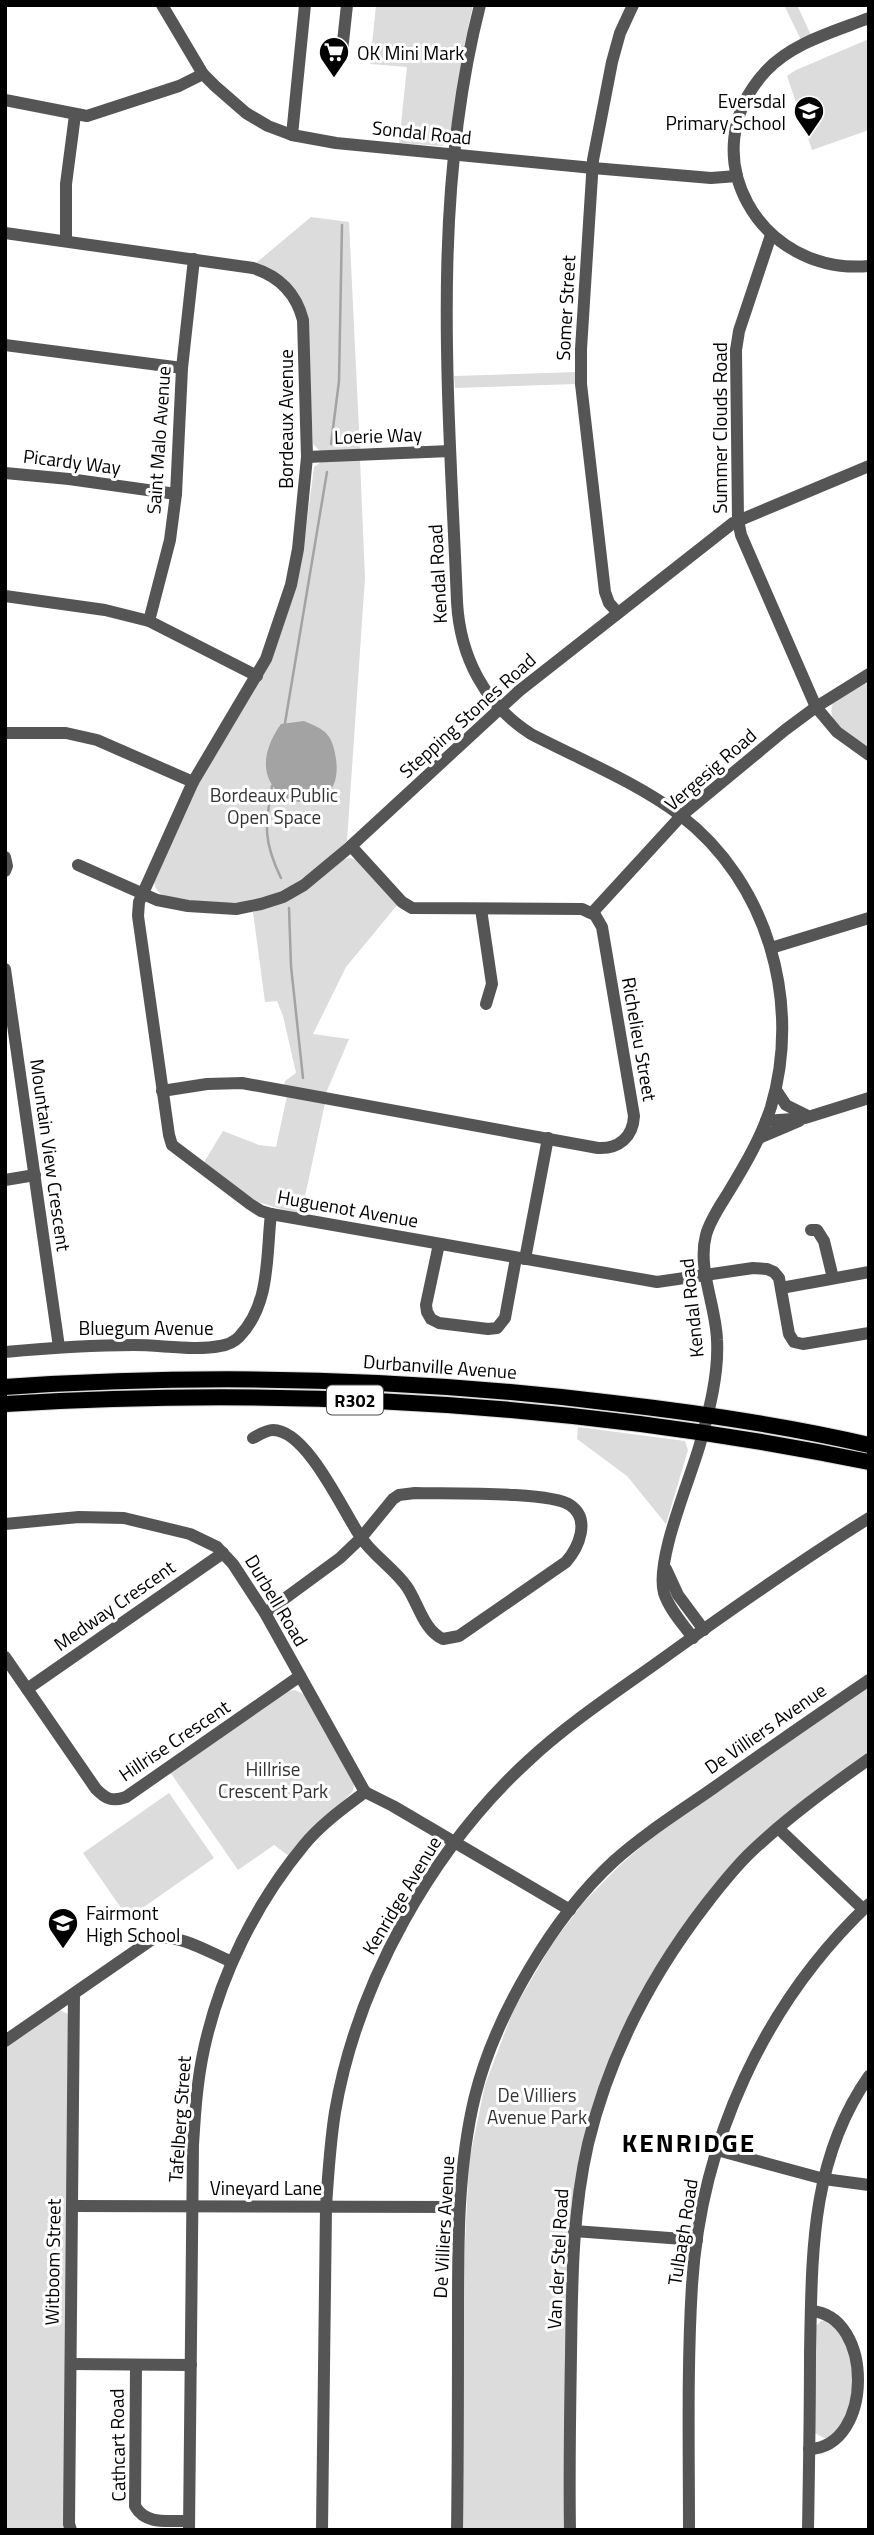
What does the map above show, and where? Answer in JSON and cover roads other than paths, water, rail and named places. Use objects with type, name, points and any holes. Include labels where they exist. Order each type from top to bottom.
[{"type":"main road","name":"Durbanville Avenue","points":[[5,1387],[136,1380],[318,1380],[518,1392],[707,1414],[869,1445]]},
{"type":"main road","name":"Durbanville Avenue","points":[[5,1404],[163,1397],[319,1398],[521,1410],[703,1432],[869,1462]]},
{"type":"street","name":"Sondal Road","points":[[162,5],[203,74],[246,113],[268,126],[292,135],[336,143],[593,168],[710,178],[737,176]]},
{"type":"street","points":[[292,135],[305,5]]},
{"type":"street","points":[[342,51],[347,5]]},
{"type":"street","name":"Kendal Road","points":[[480,5],[454,155],[445,298],[457,602],[461,637],[474,671],[500,708],[531,734],[645,793],[681,816],[711,844],[734,873],[759,917],[771,948],[781,994],[783,1016],[776,1090],[759,1138],[711,1222],[704,1247],[718,1342],[716,1370],[703,1432],[664,1565],[663,1585],[665,1596],[698,1634]]},
{"type":"street","name":"Somer Street","points":[[618,613],[606,597],[581,384],[581,349],[593,168],[612,62],[633,5]]},
{"type":"street","points":[[869,18],[790,51],[772,65],[760,78],[745,103],[738,124],[735,147],[737,176],[750,207],[771,235],[786,247],[811,260],[842,267],[869,266]]},
{"type":"street","points":[[5,100],[75,115],[96,115],[179,86],[203,74]]},
{"type":"street","points":[[66,242],[66,184],[75,115]]},
{"type":"street","name":"Bordeaux Avenue","points":[[5,233],[263,271],[278,279],[294,297],[301,312],[304,328],[307,457],[293,576],[270,650],[193,782],[143,893]]},
{"type":"street","name":"Summer Clouds Road","points":[[771,235],[739,331],[736,350],[738,520],[746,549],[816,707],[837,732],[869,755]]},
{"type":"street","name":"Saint Malo Avenue","points":[[149,621],[170,540],[176,495],[182,368],[194,259]]},
{"type":"street","points":[[5,345],[182,368]]},
{"type":"street","name":"Loerie Way","points":[[307,457],[450,451]]},
{"type":"street","name":"Stepping Stones Road","points":[[78,865],[157,900],[214,909],[236,909],[283,897],[304,885],[351,846],[500,708],[738,520],[869,466]]},
{"type":"street","name":"Picardy Way","points":[[5,473],[69,479],[176,495]]},
{"type":"street","points":[[5,596],[105,610],[149,621],[257,676]]},
{"type":"street","name":"Vergesig Road","points":[[592,912],[681,816],[816,707],[869,674]]},
{"type":"street","points":[[5,733],[66,733],[97,740],[193,782]]},
{"type":"street","points":[[351,846],[408,906],[420,909],[582,909],[592,912]]},
{"type":"street","points":[[5,857],[5,871]]},
{"type":"street","name":"Huguenot Avenue","points":[[143,893],[138,916],[169,1135],[176,1150],[261,1211],[657,1282],[706,1274],[767,1269],[776,1275],[781,1288]]},
{"type":"street","points":[[481,909],[492,984],[486,1004]]},
{"type":"street","name":"Richelieu Street","points":[[162,1091],[207,1084],[254,1085],[598,1148],[611,1147],[626,1138],[634,1122],[602,926],[592,912]]},
{"type":"street","points":[[771,948],[869,918]]},
{"type":"street","name":"Mountain View Crescent","points":[[5,969],[59,1347]]},
{"type":"street","points":[[776,1090],[790,1109],[809,1117]]},
{"type":"street","points":[[759,1138],[809,1117],[869,1098]]},
{"type":"street","points":[[766,1121],[809,1117]]},
{"type":"street","points":[[439,1244],[426,1309],[431,1319],[439,1323],[488,1329],[500,1325],[505,1318],[521,1259],[548,1139]]},
{"type":"street","points":[[5,1180],[35,1175]]},
{"type":"street","name":"Bluegum Avenue","points":[[5,1352],[133,1345],[213,1347],[234,1341],[245,1329],[264,1289],[271,1214]]},
{"type":"street","points":[[811,1230],[817,1230],[824,1241],[833,1278]]},
{"type":"street","points":[[869,1272],[781,1288],[789,1334],[796,1343],[869,1333]]},
{"type":"street","points":[[253,1438],[267,1431],[277,1430],[306,1451],[324,1475],[361,1538],[399,1576],[432,1631],[438,1637],[448,1640],[459,1636],[566,1562],[576,1548],[582,1527],[581,1520],[571,1505],[559,1500],[405,1493],[382,1509],[361,1538],[324,1572],[265,1613]]},
{"type":"street","name":"Durbell Road","points":[[5,1524],[79,1517],[124,1518],[201,1538],[223,1553],[239,1572],[265,1613],[365,1792]]},
{"type":"street","name":"Kenridge Avenue","points":[[322,2530],[329,2153],[335,2110],[356,2030],[391,1942],[455,1842],[510,1780],[545,1746],[698,1634],[869,1518]]},
{"type":"street","name":"Medway Crescent","points":[[27,1689],[223,1553]]},
{"type":"street","name":"Hillrise Crescent","points":[[5,1657],[96,1789],[113,1800],[126,1797],[300,1676]]},
{"type":"street","name":"De Villiers Avenue","points":[[457,2530],[459,2207],[475,2096],[486,2062],[522,1982],[570,1910],[601,1874],[635,1843],[869,1680]]},
{"type":"street","name":"Van der Stel Road","points":[[569,2530],[574,2231],[581,2180],[597,2112],[630,2026],[672,1952],[697,1916],[742,1861],[778,1828],[869,1759]]},
{"type":"street","points":[[365,1792],[570,1910]]},
{"type":"street","name":"Tafelberg Street","points":[[189,2525],[193,2145],[199,2078],[210,2026],[232,1962],[258,1911],[305,1843],[365,1792]]},
{"type":"street","points":[[778,1828],[866,1907]]},
{"type":"street","name":"Tulbagh Road","points":[[689,2530],[692,2285],[697,2240],[717,2150],[739,2090],[775,2020],[815,1962],[866,1907]]},
{"type":"street","points":[[5,2041],[154,1938],[168,1937],[182,1941],[232,1962]]},
{"type":"street","name":"Witboom Street","points":[[71,2530],[74,1994]]},
{"type":"street","points":[[808,2530],[813,2239],[824,2179],[835,2141],[847,2112],[869,2076]]},
{"type":"street","points":[[717,2150],[824,2179],[869,2185]]},
{"type":"street","name":"Vineyard Lane","points":[[72,2206],[459,2207]]},
{"type":"street","points":[[574,2231],[697,2240]]},
{"type":"street","points":[[809,2449],[828,2445],[850,2425],[862,2398],[864,2378],[857,2347],[846,2330],[830,2316],[811,2311]]},
{"type":"street","points":[[71,2364],[191,2365]]},
{"type":"street","name":"Cathcart Road","points":[[136,2365],[135,2506],[141,2515],[150,2520],[189,2525]]},
{"type":"waterway","points":[[331,444],[339,381],[342,225]]},
{"type":"waterway","points":[[285,723],[327,472]]},
{"type":"waterway","points":[[272,786],[267,833],[271,854],[281,878]]},
{"type":"waterway","points":[[289,908],[291,966],[303,1078]]},
{"type":"place","name":"OK Mini Mark","points":[[334,79]]},
{"type":"place","name":"Eversdal Primary School","points":[[809,138]]},
{"type":"place","name":"Fairmont High School","points":[[63,1950]]},
{"type":"district","name":"KENRIDGE","points":[[689,2142]]},
{"type":"park label","name":"Bordeaux Public Open Space","points":[[274,805]]},
{"type":"park label","name":"Hillrise Crescent Park","points":[[273,1779]]},
{"type":"park label","name":"De Villiers Avenue Park","points":[[537,2105]]}]
